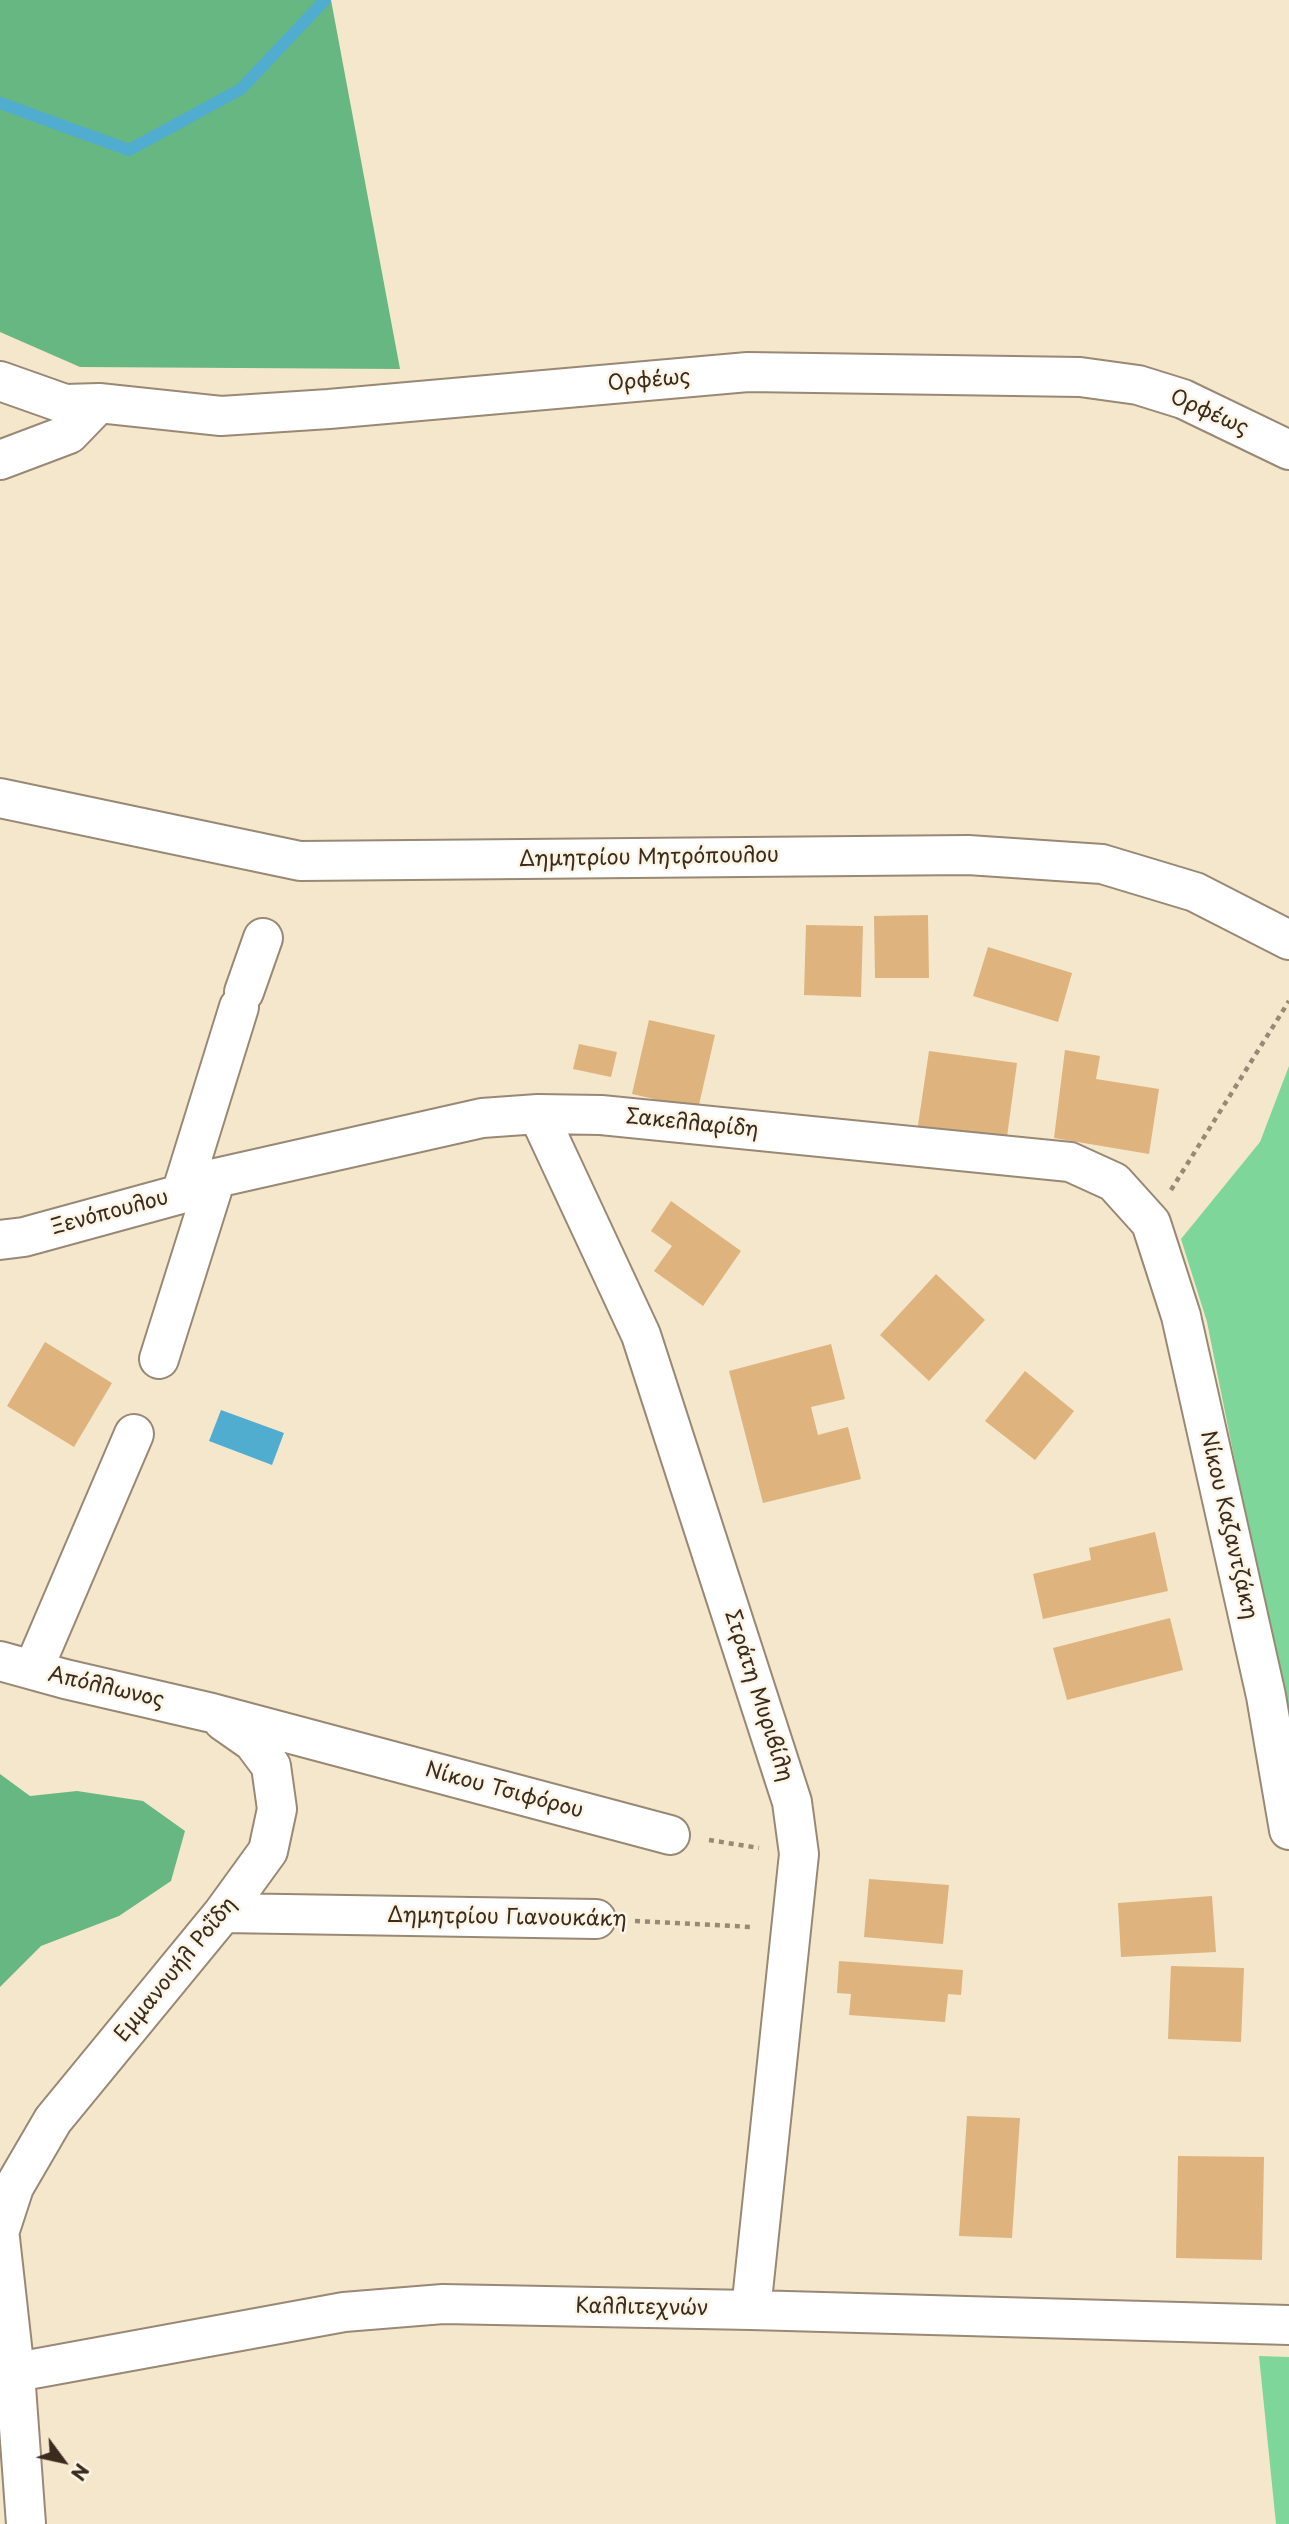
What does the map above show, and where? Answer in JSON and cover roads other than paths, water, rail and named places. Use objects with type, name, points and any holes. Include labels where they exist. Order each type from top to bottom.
[{"type":"street","name":"Ορφέως","points":[[0,381],[65,404],[99,403],[221,415],[329,409],[748,372],[1080,377],[1138,385],[1183,399],[1289,450]]},
{"type":"street","points":[[0,460],[69,434],[99,403]]},
{"type":"street","name":"Δημητρίου Μητρόπουλου","points":[[0,798],[300,861],[968,855],[1102,864],[1195,892],[1289,940]]},
{"type":"street","points":[[181,1194],[241,999],[263,938]]},
{"type":"street","name":"Σακελλαρίδη","points":[[216,1178],[482,1118],[538,1114],[601,1115],[1070,1162],[1114,1182],[1151,1223]]},
{"type":"street","name":"Στράτη Μυριβίλη","points":[[538,1114],[641,1335],[792,1802],[799,1854],[751,2310]]},
{"type":"street","points":[[159,1359],[216,1178]]},
{"type":"street","name":"Ξενόπουλου","points":[[0,1240],[24,1237],[181,1194],[216,1178]]},
{"type":"street","name":"Νίκου Καζαντζάκη","points":[[1151,1223],[1181,1316],[1266,1696],[1289,1830]]},
{"type":"street","points":[[17,1665],[134,1434]]},
{"type":"street","name":"Απόλλωνος","points":[[17,1665],[65,1679],[212,1713]]},
{"type":"street","name":"Νίκου Τσιφόρου","points":[[212,1713],[670,1835]]},
{"type":"street","name":"Εμμανουήλ Ροΐδη","points":[[0,2230],[14,2187],[53,2120],[223,1913],[268,1851],[277,1809],[271,1766],[253,1742],[212,1713]]},
{"type":"street","name":"Δημητρίου Γιανουκάκη","points":[[223,1913],[596,1919]]},
{"type":"street","points":[[0,2238],[8,2374],[26,2524]]},
{"type":"street","name":"Καλλιτεχνών","points":[[8,2374],[344,2312],[443,2304],[1289,2325]]},
{"type":"water","points":[[221,1410],[284,1433],[272,1465],[209,1441]]},
{"type":"waterway","points":[[0,103],[129,150],[241,89],[325,0]]}]
